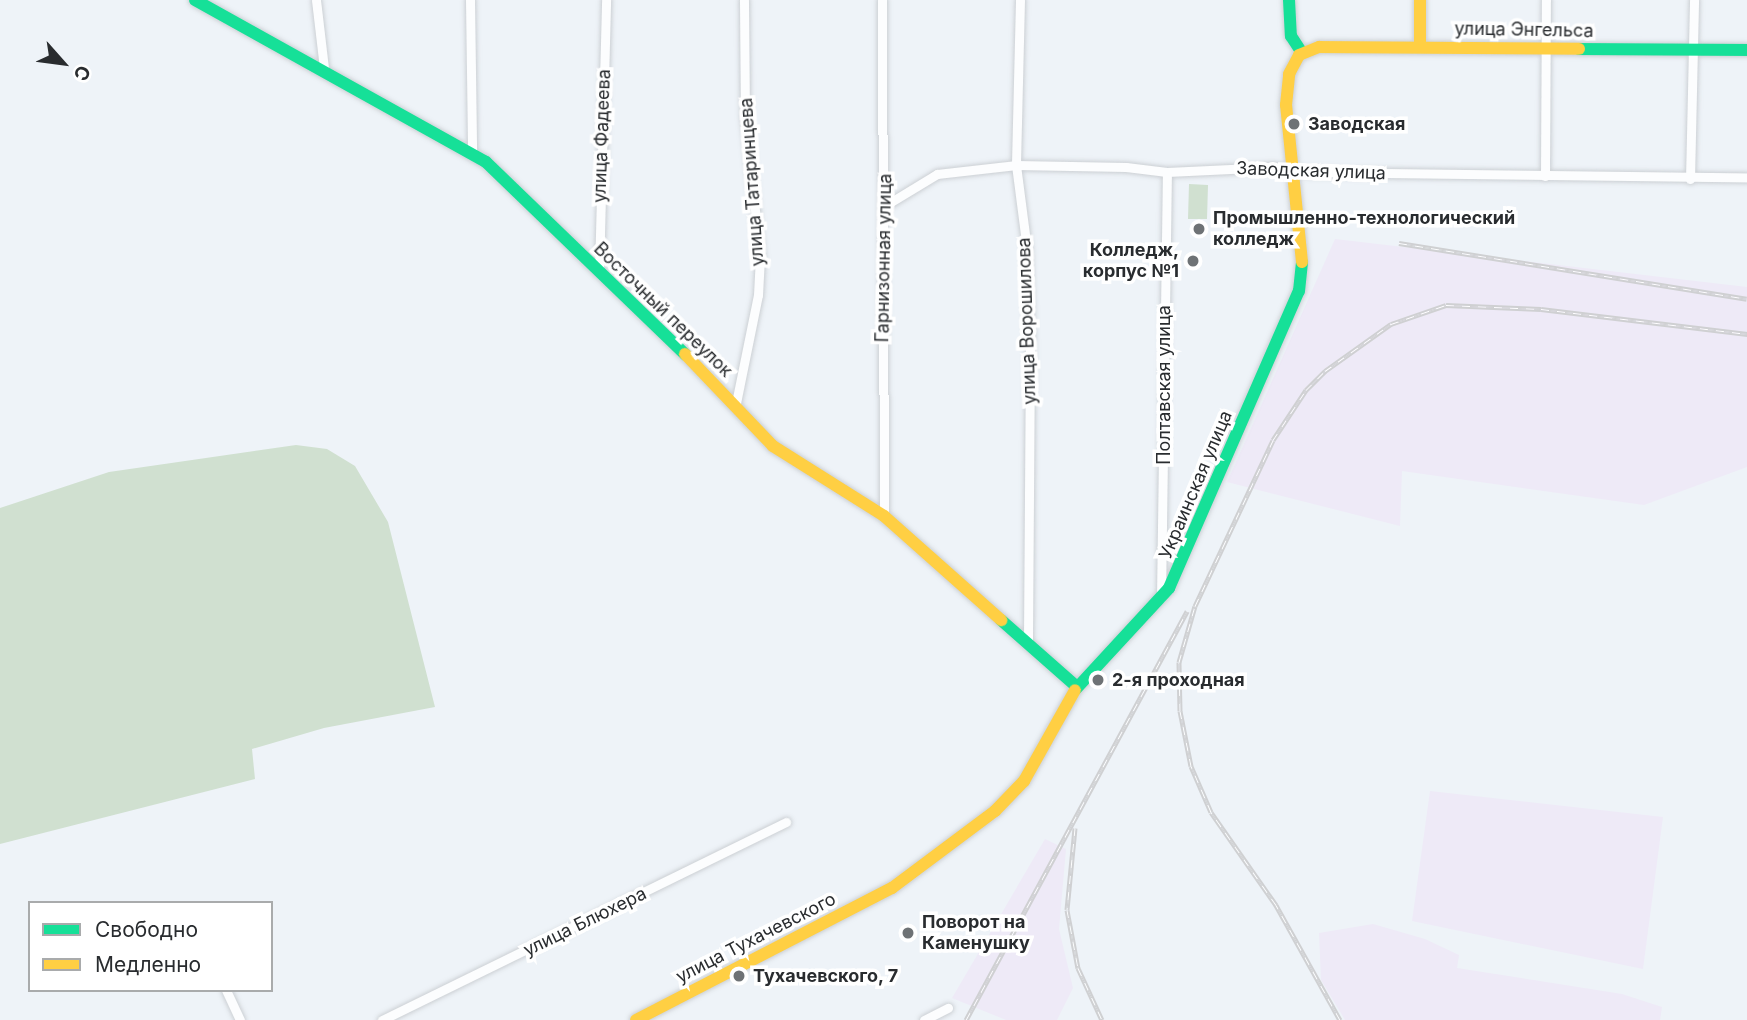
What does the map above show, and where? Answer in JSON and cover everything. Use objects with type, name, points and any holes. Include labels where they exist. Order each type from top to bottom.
[{"type":"main road","name":"Восточный переулок","points":[[195,0],[324,68],[471,152],[736,403],[773,446],[884,516],[1077,687]]},
{"type":"main road","points":[[1289,0],[1291,36],[1302,53]]},
{"type":"main road","points":[[1420,0],[1420,46]]},
{"type":"main road","name":"улица Энгельса","points":[[1302,53],[1318,47],[1420,46],[1747,50]]},
{"type":"main road","name":"Украинская улица","points":[[892,888],[1015,792],[1077,687],[1161,598],[1184,561],[1299,291],[1303,256],[1290,169],[1287,88],[1291,68],[1302,53]]},
{"type":"main road","name":"улица Тухачевского","points":[[636,1020],[892,888]]},
{"type":"street","points":[[316,0],[324,68]]},
{"type":"street","points":[[470,0],[471,152]]},
{"type":"street","name":"улица Фадеева","points":[[599,272],[606,0]]},
{"type":"street","name":"улица Татаринцева","points":[[736,403],[758,295],[760,257],[746,129],[744,0]]},
{"type":"street","name":"Гарнизонная улица","points":[[882,0],[886,205],[884,516]]},
{"type":"street","name":"улица Ворошилова","points":[[1020,0],[1016,165],[1027,250],[1030,352],[1028,642]]},
{"type":"street","points":[[1545,176],[1546,0]]},
{"type":"street","points":[[1690,179],[1694,0]]},
{"type":"street","name":"Заводская улица","points":[[886,205],[937,174],[1016,165],[1119,166],[1167,172],[1290,169],[1690,179],[1747,177]]},
{"type":"street","name":"Полтавская улица","points":[[1161,598],[1167,172]]},
{"type":"street","name":"улица Блюхера","points":[[382,1020],[786,822]]},
{"type":"street","points":[[227,992],[240,1020]]},
{"type":"street","points":[[923,1020],[948,1008]]},
{"type":"shaded area","points":[[1335,239],[1747,287],[1747,467],[1644,505],[1402,471],[1400,526],[1227,482]]},
{"type":"shaded area","points":[[1430,791],[1663,817],[1643,969],[1412,921]]},
{"type":"shaded area","points":[[1045,839],[1066,849],[1059,929],[1073,988],[1057,1020],[1006,1020],[952,998]]},
{"type":"shaded area","points":[[1373,924],[1425,939],[1459,955],[1457,968],[1622,994],[1662,1007],[1660,1020],[1345,1020],[1321,980],[1319,933]]},
{"type":"green space","points":[[1189,184],[1208,185],[1207,219],[1188,219]]},
{"type":"green space","points":[[296,445],[327,449],[355,466],[388,522],[435,707],[324,728],[252,749],[255,779],[0,844],[0,508],[109,472]]},
{"type":"railway","points":[[1399,243],[1747,299]]},
{"type":"railway","points":[[1340,1020],[1276,905],[1211,812],[1191,766],[1180,711],[1179,662],[1195,606],[1273,440],[1306,390],[1325,371],[1391,324],[1446,305],[1541,309],[1747,334]]},
{"type":"railway","points":[[966,1020],[1187,611]]},
{"type":"railway","points":[[1075,828],[1067,910],[1078,968],[1102,1020]]},
{"type":"traffic: fast","points":[[195,0],[486,162],[685,354]]},
{"type":"traffic: fast","points":[[1289,0],[1291,36],[1302,53]]},
{"type":"traffic: fast","points":[[1579,49],[1747,50]]},
{"type":"traffic: fast","points":[[1075,690],[1169,588],[1299,291],[1302,262]]},
{"type":"traffic: fast","points":[[1001,620],[1077,687]]},
{"type":"traffic: slow","points":[[1420,0],[1420,46]]},
{"type":"traffic: slow","points":[[1302,262],[1286,105],[1289,74],[1299,55],[1319,47],[1579,49]]},
{"type":"traffic: slow","points":[[685,354],[773,446],[884,516],[1001,620]]},
{"type":"traffic: slow","points":[[636,1020],[892,888],[995,811],[1024,781],[1075,690]]},
{"type":"place","name":"Заводская","points":[[1294,124]]},
{"type":"place","name":"Промышленно-технологический колледж","points":[[1199,229]]},
{"type":"place","name":"Колледж, корпус №1","points":[[1193,261]]},
{"type":"place","name":"2-я проходная","points":[[1098,680]]},
{"type":"place","name":"Поворот на Каменушку","points":[[908,933]]},
{"type":"place","name":"Тухачевского, 7","points":[[739,976]]}]
